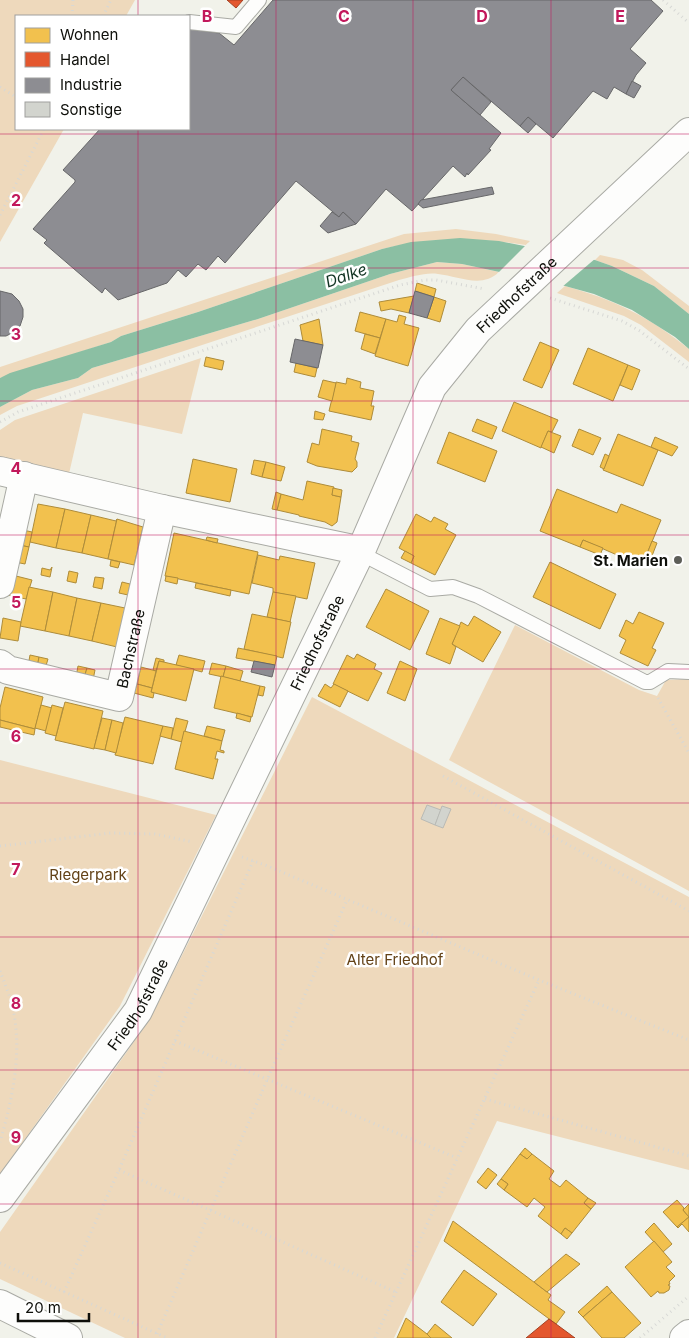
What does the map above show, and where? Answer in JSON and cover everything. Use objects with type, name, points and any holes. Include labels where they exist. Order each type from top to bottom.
[{"type":"street","name":"Friedhofstraße","points":[[0,1198],[138,1011],[360,553],[432,387],[478,330],[689,132]]},
{"type":"street","points":[[0,584],[12,474],[162,509],[348,548],[360,553]]},
{"type":"street","name":"Bachstraße","points":[[0,664],[8,670],[119,697],[162,509]]},
{"type":"street","points":[[0,1304],[68,1338]]},
{"type":"street","points":[[684,1338],[689,1334]]},
{"type":"lane","points":[[190,22],[236,27],[259,0]]},
{"type":"lane","points":[[360,553],[430,589],[453,587],[478,596],[645,682],[650,682],[668,671],[689,672]]},
{"type":"path","points":[[72,0],[72,15]]},
{"type":"path","points":[[103,15],[111,0]]},
{"type":"path","points":[[663,0],[689,23]]},
{"type":"path","points":[[0,88],[15,96]]},
{"type":"path","points":[[38,130],[40,137]]},
{"type":"path","points":[[0,215],[44,130]]},
{"type":"path","points":[[0,422],[18,412],[400,285],[425,280],[436,280],[481,289],[523,287],[622,321],[640,331],[689,369]]},
{"type":"path","points":[[650,682],[689,753]]},
{"type":"path","points":[[443,776],[689,911]]},
{"type":"path","points":[[0,846],[111,833],[155,834],[218,848],[689,1040]]},
{"type":"path","points":[[64,1292],[253,861]]},
{"type":"path","points":[[157,1334],[346,900]]},
{"type":"path","points":[[0,971],[12,1004],[16,1075],[0,1142]]},
{"type":"path","points":[[375,1338],[539,980]]},
{"type":"path","points":[[174,1041],[457,1158]]},
{"type":"path","points":[[485,1099],[689,1156]]},
{"type":"path","points":[[119,1170],[396,1292]]},
{"type":"path","points":[[0,1263],[166,1338]]},
{"type":"path","points":[[640,1338],[689,1296]]},
{"type":"green space","points":[[0,0],[135,0],[127,15],[15,15],[15,130],[63,130],[0,242]]},
{"type":"green space","points":[[456,229],[530,241],[526,245],[471,240],[436,240],[382,249],[0,378],[0,367],[404,234]]},
{"type":"green space","points":[[600,255],[623,260],[642,270],[689,306],[689,314],[654,286],[595,260]]},
{"type":"green space","points":[[437,262],[462,264],[499,272],[485,280],[478,281],[433,274],[418,275],[399,280],[17,406],[0,415],[0,407],[32,390],[78,378],[92,368],[258,319],[390,274]]},
{"type":"green space","points":[[565,286],[615,303],[660,327],[689,349],[689,362],[641,325],[624,316],[557,293]]},
{"type":"green space","points":[[201,358],[182,434],[83,413],[68,478],[0,464],[0,430],[15,420]]},
{"type":"green space","points":[[515,625],[639,690],[657,696],[666,680],[689,679],[689,891],[449,760]]},
{"type":"green space","name":"Alter Friedhof","points":[[312,697],[689,897],[689,1170],[497,1121],[394,1338],[125,1338],[0,1279],[0,1232],[150,1019]]},
{"type":"green space","name":"Riegerpark","points":[[0,760],[216,815],[120,1006],[0,1174]]},
{"type":"water","name":"Dalke","points":[[460,238],[499,241],[595,260],[654,286],[689,314],[689,349],[675,337],[632,310],[594,294],[462,264],[437,262],[390,274],[258,319],[92,368],[78,378],[32,390],[0,407],[0,378],[10,373],[111,342],[121,336],[198,312],[382,249],[411,242]]},
{"type":"pier","points":[[528,243],[596,258],[562,287],[497,274]]},
{"type":"building: Wohnen","points":[[417,283],[436,289],[434,297],[415,291]]},
{"type":"building: Wohnen","points":[[414,296],[409,313],[391,309],[381,311],[379,302]]},
{"type":"building: Wohnen","points":[[434,297],[446,301],[440,322],[427,318]]},
{"type":"building: Wohnen","points":[[360,312],[386,319],[380,338],[355,331]]},
{"type":"building: Wohnen","points":[[399,315],[406,317],[404,324],[419,328],[408,366],[375,356],[386,319],[397,322]]},
{"type":"building: Wohnen","points":[[319,319],[323,345],[303,341],[300,325]]},
{"type":"building: Wohnen","points":[[365,334],[380,338],[375,354],[361,349]]},
{"type":"building: Wohnen","points":[[540,342],[559,350],[542,388],[523,380]]},
{"type":"building: Wohnen","points":[[588,348],[628,365],[613,401],[573,384]]},
{"type":"building: Wohnen","points":[[206,357],[224,361],[222,370],[204,366]]},
{"type":"building: Wohnen","points":[[296,363],[317,368],[315,377],[294,372]]},
{"type":"building: Wohnen","points":[[628,365],[640,370],[632,390],[620,385]]},
{"type":"building: Wohnen","points":[[347,378],[361,382],[360,388],[374,391],[371,406],[374,406],[371,420],[329,411],[336,382],[346,384]]},
{"type":"building: Wohnen","points":[[323,380],[336,383],[332,401],[318,397]]},
{"type":"building: Wohnen","points":[[514,402],[558,420],[552,432],[548,431],[541,448],[502,431]]},
{"type":"building: Wohnen","points":[[315,411],[325,414],[323,420],[314,419]]},
{"type":"building: Wohnen","points":[[477,419],[497,427],[492,439],[472,431]]},
{"type":"building: Wohnen","points":[[322,429],[352,436],[351,441],[359,443],[355,459],[357,467],[352,472],[317,466],[307,462],[312,443],[319,445]]},
{"type":"building: Wohnen","points":[[579,429],[601,438],[593,455],[572,446]]},
{"type":"building: Wohnen","points":[[548,431],[561,436],[554,453],[541,447]]},
{"type":"building: Wohnen","points":[[449,432],[497,451],[485,482],[437,463]]},
{"type":"building: Wohnen","points":[[618,434],[658,450],[643,486],[603,470]]},
{"type":"building: Wohnen","points":[[655,437],[678,447],[672,456],[651,447]]},
{"type":"building: Wohnen","points":[[605,454],[609,456],[604,469],[600,467]]},
{"type":"building: Wohnen","points":[[193,459],[237,469],[230,502],[186,493]]},
{"type":"building: Wohnen","points":[[254,460],[266,462],[262,477],[251,474]]},
{"type":"building: Wohnen","points":[[266,462],[285,467],[281,481],[262,477]]},
{"type":"building: Wohnen","points":[[307,481],[334,487],[332,495],[341,497],[337,522],[332,526],[325,522],[277,510],[281,494],[303,500]]},
{"type":"building: Wohnen","points":[[333,488],[342,490],[341,497],[332,495]]},
{"type":"building: Wohnen","points":[[557,489],[617,513],[621,504],[661,520],[642,566],[583,540],[580,547],[540,531]]},
{"type":"building: Wohnen","points":[[276,492],[281,494],[277,510],[272,509]]},
{"type":"building: Wohnen","points":[[38,504],[65,509],[56,548],[30,542]]},
{"type":"building: Wohnen","points":[[65,509],[91,515],[82,553],[56,548]]},
{"type":"building: Wohnen","points":[[416,514],[431,522],[434,517],[448,524],[445,529],[456,535],[435,575],[411,563],[414,556],[399,548]]},
{"type":"building: Wohnen","points":[[91,515],[116,521],[117,519],[108,559],[82,553]]},
{"type":"building: Wohnen","points":[[117,519],[143,527],[134,565],[108,559]]},
{"type":"building: Wohnen","points":[[23,530],[32,532],[29,547],[19,545]]},
{"type":"building: Wohnen","points":[[174,533],[258,552],[249,594],[165,576]]},
{"type":"building: Wohnen","points":[[207,537],[218,539],[217,543],[206,540]]},
{"type":"building: Wohnen","points":[[583,540],[603,548],[600,555],[580,547]]},
{"type":"building: Wohnen","points":[[652,541],[657,543],[650,561],[645,559]]},
{"type":"building: Wohnen","points":[[19,545],[29,547],[25,564],[15,562]]},
{"type":"building: Wohnen","points":[[405,551],[414,556],[411,563],[401,558]]},
{"type":"building: Wohnen","points":[[258,555],[279,560],[280,556],[315,563],[307,599],[273,592],[273,588],[252,583]]},
{"type":"building: Wohnen","points":[[111,560],[120,562],[118,568],[110,566]]},
{"type":"building: Wohnen","points":[[550,562],[616,594],[600,629],[533,597]]},
{"type":"building: Wohnen","points":[[52,567],[50,577],[41,575],[42,568],[50,570]]},
{"type":"building: Wohnen","points":[[69,571],[78,573],[76,583],[67,581]]},
{"type":"building: Wohnen","points":[[12,575],[32,580],[26,599],[8,595]]},
{"type":"building: Wohnen","points":[[166,576],[178,578],[177,584],[165,581]]},
{"type":"building: Wohnen","points":[[95,577],[104,578],[102,589],[93,587]]},
{"type":"building: Wohnen","points":[[122,582],[130,584],[128,595],[119,593]]},
{"type":"building: Wohnen","points":[[196,583],[231,590],[230,596],[195,588]]},
{"type":"building: Wohnen","points":[[29,587],[53,592],[45,631],[20,626]]},
{"type":"building: Wohnen","points":[[386,589],[429,611],[410,650],[366,627]]},
{"type":"building: Wohnen","points":[[53,592],[77,598],[69,636],[45,631]]},
{"type":"building: Wohnen","points":[[273,592],[296,596],[290,622],[267,617]]},
{"type":"building: Wohnen","points":[[77,598],[101,603],[92,641],[69,636]]},
{"type":"building: Wohnen","points":[[101,603],[125,608],[117,647],[92,641]]},
{"type":"building: Wohnen","points":[[639,612],[664,623],[652,648],[656,650],[648,666],[620,653],[626,640],[619,636],[626,620],[633,624]]},
{"type":"building: Wohnen","points":[[252,614],[291,622],[283,658],[244,649]]},
{"type":"building: Wohnen","points":[[474,616],[501,632],[483,662],[452,644],[461,622],[468,626]]},
{"type":"building: Wohnen","points":[[3,618],[21,622],[18,641],[0,638]]},
{"type":"building: Wohnen","points":[[440,618],[460,626],[452,644],[456,647],[450,664],[426,654]]},
{"type":"building: Wohnen","points":[[238,648],[277,656],[275,665],[236,658]]},
{"type":"building: Wohnen","points":[[357,654],[376,664],[374,669],[382,673],[368,701],[333,684],[347,655],[354,659]]},
{"type":"building: Wohnen","points":[[30,655],[39,657],[37,668],[28,666]]},
{"type":"building: Wohnen","points":[[179,655],[205,661],[202,672],[176,665]]},
{"type":"building: Wohnen","points":[[39,657],[48,659],[45,669],[37,668]]},
{"type":"building: Wohnen","points":[[156,658],[164,660],[164,662],[159,661],[156,671],[153,670]]},
{"type":"building: Wohnen","points":[[159,661],[194,669],[186,701],[151,692]]},
{"type":"building: Wohnen","points":[[400,661],[417,669],[405,701],[387,693]]},
{"type":"building: Wohnen","points":[[212,663],[226,666],[223,677],[209,674]]},
{"type":"building: Wohnen","points":[[78,666],[87,668],[84,678],[76,677]]},
{"type":"building: Wohnen","points":[[226,666],[243,671],[240,681],[223,677]]},
{"type":"building: Wohnen","points":[[141,667],[156,671],[152,688],[137,684]]},
{"type":"building: Wohnen","points":[[87,668],[95,670],[93,680],[84,678]]},
{"type":"building: Wohnen","points":[[221,676],[260,686],[252,717],[214,708]]},
{"type":"building: Wohnen","points":[[137,684],[152,688],[153,698],[134,693]]},
{"type":"building: Wohnen","points":[[325,684],[331,688],[334,684],[348,691],[340,707],[318,696]]},
{"type":"building: Wohnen","points":[[260,686],[265,687],[263,696],[258,695]]},
{"type":"building: Wohnen","points":[[5,687],[43,697],[35,729],[0,720],[0,708]]},
{"type":"building: Wohnen","points":[[65,702],[103,711],[94,749],[55,740]]},
{"type":"building: Wohnen","points":[[41,705],[52,708],[46,731],[35,728]]},
{"type":"building: Wohnen","points":[[52,705],[63,708],[56,736],[45,733]]},
{"type":"building: Wohnen","points":[[237,713],[251,717],[250,722],[236,718]]},
{"type":"building: Wohnen","points":[[125,717],[163,726],[153,764],[115,755]]},
{"type":"building: Wohnen","points":[[102,718],[112,720],[105,750],[94,748]]},
{"type":"building: Wohnen","points":[[176,718],[188,721],[182,742],[171,739]]},
{"type":"building: Wohnen","points":[[0,720],[35,729],[34,735],[0,727]]},
{"type":"building: Wohnen","points":[[112,720],[123,723],[116,753],[105,750]]},
{"type":"building: Wohnen","points":[[163,726],[173,728],[171,739],[160,736]]},
{"type":"building: Wohnen","points":[[207,726],[225,730],[222,741],[204,736]]},
{"type":"building: Wohnen","points":[[184,731],[222,741],[220,750],[224,751],[224,753],[217,751],[215,759],[218,759],[213,779],[175,769]]},
{"type":"building: Wohnen","points":[[525,1148],[532,1154],[527,1159],[520,1154]]},
{"type":"building: Wohnen","points":[[520,1154],[527,1159],[532,1154],[554,1171],[549,1179],[560,1187],[566,1180],[588,1198],[584,1203],[591,1209],[572,1233],[565,1228],[561,1234],[538,1216],[545,1207],[534,1198],[527,1207],[504,1190],[508,1184],[501,1179]]},
{"type":"building: Wohnen","points":[[488,1168],[497,1175],[486,1189],[477,1182]]},
{"type":"building: Wohnen","points":[[501,1179],[508,1184],[504,1190],[497,1184]]},
{"type":"building: Wohnen","points":[[588,1198],[596,1203],[591,1209],[584,1203]]},
{"type":"building: Wohnen","points":[[677,1200],[689,1217],[677,1227],[663,1212]]},
{"type":"building: Wohnen","points":[[689,1204],[689,1217],[683,1210]]},
{"type":"building: Wohnen","points":[[689,1217],[689,1232],[682,1224],[677,1227]]},
{"type":"building: Wohnen","points":[[453,1221],[551,1295],[548,1300],[565,1312],[556,1324],[444,1241]]},
{"type":"building: Wohnen","points":[[654,1223],[672,1244],[663,1252],[645,1232]]},
{"type":"building: Wohnen","points":[[565,1228],[572,1233],[567,1239],[561,1234]]},
{"type":"building: Wohnen","points":[[654,1241],[672,1262],[666,1267],[675,1276],[669,1282],[669,1290],[664,1293],[659,1293],[658,1291],[651,1297],[625,1267]]},
{"type":"building: Wohnen","points":[[566,1254],[580,1264],[547,1292],[534,1282]]},
{"type":"building: Wohnen","points":[[464,1270],[497,1294],[473,1326],[441,1302]]},
{"type":"building: Wohnen","points":[[607,1286],[612,1292],[583,1317],[578,1312]]},
{"type":"building: Wohnen","points":[[612,1292],[641,1323],[624,1338],[602,1338],[583,1317]]},
{"type":"building: Wohnen","points":[[406,1318],[427,1334],[431,1338],[397,1338]]},
{"type":"building: Wohnen","points":[[435,1324],[452,1338],[431,1338],[427,1334]]},
{"type":"building: Handel","points":[[227,0],[243,0],[236,8]]},
{"type":"building: Handel","points":[[549,1319],[556,1324],[575,1338],[526,1338]]},
{"type":"building: Industrie","points":[[273,0],[651,0],[663,11],[630,49],[646,63],[636,75],[626,94],[614,87],[607,99],[593,91],[553,138],[528,117],[520,126],[463,77],[451,90],[501,133],[489,149],[491,150],[468,175],[467,173],[465,177],[453,166],[412,211],[386,189],[356,224],[343,212],[339,217],[296,181],[225,263],[218,256],[206,270],[198,264],[186,277],[178,270],[167,283],[118,300],[105,288],[102,293],[45,244],[47,240],[33,229],[75,182],[63,170],[99,130],[190,130],[190,29],[219,33],[234,45]]},
{"type":"building: Industrie","points":[[463,77],[491,102],[480,115],[451,90]]},
{"type":"building: Industrie","points":[[632,81],[641,86],[634,98],[626,94]]},
{"type":"building: Industrie","points":[[528,117],[536,124],[528,133],[520,126]]},
{"type":"building: Industrie","points":[[492,187],[494,194],[423,208],[418,204],[421,200]]},
{"type":"building: Industrie","points":[[332,212],[339,217],[343,212],[356,224],[328,233],[320,226]]},
{"type":"building: Industrie","points":[[0,291],[12,294],[19,301],[23,309],[20,326],[6,336],[0,336]]},
{"type":"building: Industrie","points":[[415,291],[434,297],[427,318],[409,313]]},
{"type":"building: Industrie","points":[[295,339],[323,345],[318,368],[290,362]]},
{"type":"building: Industrie","points":[[254,661],[275,665],[272,677],[251,672]]},
{"type":"building: Sonstige","points":[[427,805],[441,810],[435,825],[421,819]]},
{"type":"building: Sonstige","points":[[442,806],[451,809],[443,828],[435,825]]},
{"type":"place","name":"St. Marien","points":[[678,560]]}]
